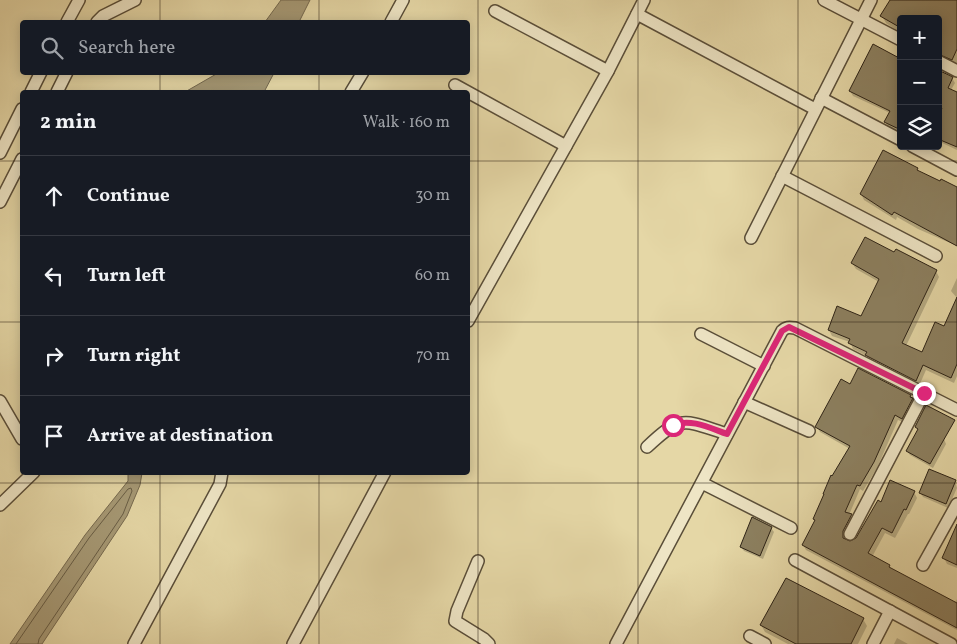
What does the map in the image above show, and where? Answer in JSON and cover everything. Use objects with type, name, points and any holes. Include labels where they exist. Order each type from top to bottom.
[{"type":"street","points":[[68,20],[79,0]]},
{"type":"street","points":[[103,20],[135,0]]},
{"type":"street","points":[[392,20],[403,0]]},
{"type":"street","points":[[470,316],[608,71],[644,0]]},
{"type":"street","points":[[824,0],[897,38]]},
{"type":"street","points":[[751,238],[871,0]]},
{"type":"street","points":[[495,10],[608,71]]},
{"type":"street","points":[[637,14],[815,108]]},
{"type":"street","points":[[942,63],[957,71]]},
{"type":"street","points":[[32,90],[40,75]]},
{"type":"street","points":[[58,90],[66,75]]},
{"type":"street","points":[[352,90],[361,75]]},
{"type":"street","points":[[455,85],[464,90]]},
{"type":"street","points":[[470,93],[566,146]]},
{"type":"street","points":[[821,98],[897,138]]},
{"type":"street","points":[[0,153],[20,113]]},
{"type":"street","points":[[920,150],[957,170]]},
{"type":"street","points":[[0,202],[20,163]]},
{"type":"street","points":[[782,176],[936,256]]},
{"type":"street","points":[[616,644],[782,331],[789,327],[957,410]]},
{"type":"street","points":[[701,334],[764,366]]},
{"type":"street","points":[[850,534],[924,393]]},
{"type":"street","points":[[744,402],[809,431]]},
{"type":"street","points":[[1,404],[20,437]]},
{"type":"street","points":[[646,447],[664,431],[682,422],[692,423],[727,434]]},
{"type":"street","points":[[0,506],[31,475]]},
{"type":"street","points":[[134,644],[220,484],[222,475]]},
{"type":"street","points":[[293,644],[383,475]]},
{"type":"street","points":[[702,483],[791,528]]},
{"type":"street","points":[[923,565],[957,504]]},
{"type":"street","points":[[795,560],[951,644]]},
{"type":"street","points":[[478,561],[457,611],[455,621],[484,638],[489,644]]},
{"type":"street","points":[[873,644],[890,611]]},
{"type":"street","points":[[750,636],[765,644]]},
{"type":"water","points":[[281,0],[310,0],[300,20],[266,20]]},
{"type":"water","points":[[215,75],[273,75],[265,90],[188,90]]},
{"type":"water","points":[[128,475],[142,475],[140,485],[127,516],[42,644],[10,644],[85,535],[128,481]]},
{"type":"building","points":[[890,0],[957,0],[957,49],[952,60],[942,56],[942,15],[897,15],[897,26],[880,16]]},
{"type":"building","points":[[873,44],[897,57],[897,128],[884,122],[890,111],[849,91]]},
{"type":"building","points":[[942,72],[953,77],[948,88],[957,92],[957,147],[942,141]]},
{"type":"building","points":[[883,150],[918,168],[917,170],[957,187],[957,246],[894,212],[892,215],[860,194]]},
{"type":"building","points":[[865,237],[894,252],[896,249],[937,270],[902,343],[922,352],[935,322],[944,326],[957,297],[957,364],[951,378],[923,365],[916,381],[865,355],[867,352],[848,343],[850,339],[828,330],[837,306],[861,316],[879,279],[851,263]]},
{"type":"building","points":[[858,368],[911,395],[910,397],[913,398],[902,419],[895,415],[874,462],[860,486],[857,485],[845,512],[852,514],[843,531],[843,538],[850,541],[856,538],[878,500],[881,502],[890,480],[915,491],[892,533],[882,528],[868,553],[890,565],[889,567],[957,603],[957,628],[802,545],[815,520],[813,519],[831,475],[850,446],[815,427],[841,379],[850,384]]},
{"type":"building","points":[[926,405],[955,420],[930,464],[906,451],[918,429],[915,427]]},
{"type":"building","points":[[929,469],[956,480],[946,504],[919,493]]},
{"type":"building","points":[[752,517],[772,527],[760,556],[740,547]]},
{"type":"building","points":[[957,524],[957,565],[942,558]]},
{"type":"building","points":[[786,578],[864,618],[851,644],[796,644],[760,625]]},
{"type":"route","points":[[673,425],[682,422],[692,423],[727,434],[782,331],[789,327],[795,328],[924,393]]}]
